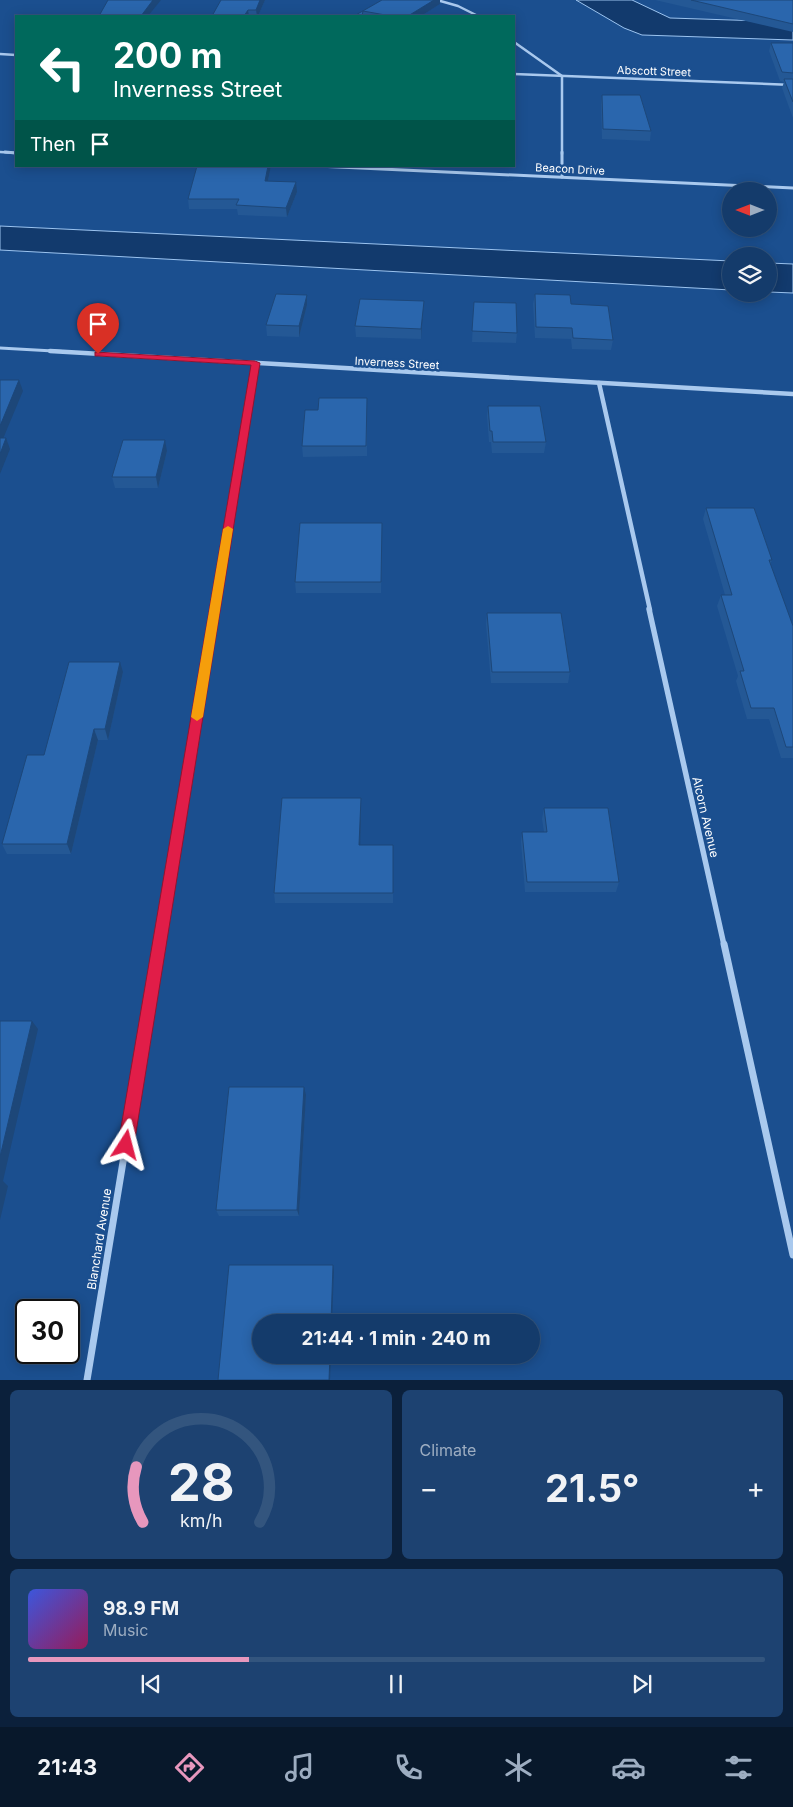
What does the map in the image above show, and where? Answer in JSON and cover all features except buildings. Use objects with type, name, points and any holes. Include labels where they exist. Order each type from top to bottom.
[{"type":"street","points":[[437,0],[453,3],[477,15]]},
{"type":"street","points":[[515,43],[562,76],[562,177]]},
{"type":"street","points":[[0,54],[15,55]]},
{"type":"street","name":"Abscott Street","points":[[515,74],[793,85]]},
{"type":"street","points":[[0,152],[15,153]]},
{"type":"street","name":"Beacon Drive","points":[[339,167],[793,188]]},
{"type":"street","name":"Inverness Street","points":[[0,348],[793,394]]},
{"type":"street","name":"Blanchard Avenue","points":[[87,1380],[255,363]]},
{"type":"street","name":"Alcorn Avenue","points":[[599,383],[793,1255]]},
{"type":"water","points":[[576,0],[632,0],[670,18],[793,22],[793,40],[642,35],[624,28]]},
{"type":"water","points":[[0,226],[722,261],[722,290],[0,250]]},
{"type":"water","points":[[777,263],[793,264],[793,293],[777,292]]},
{"type":"slow traffic","points":[[197,717],[228,529]]},
{"type":"route","points":[[98,354],[255,363],[126,1145]]}]
